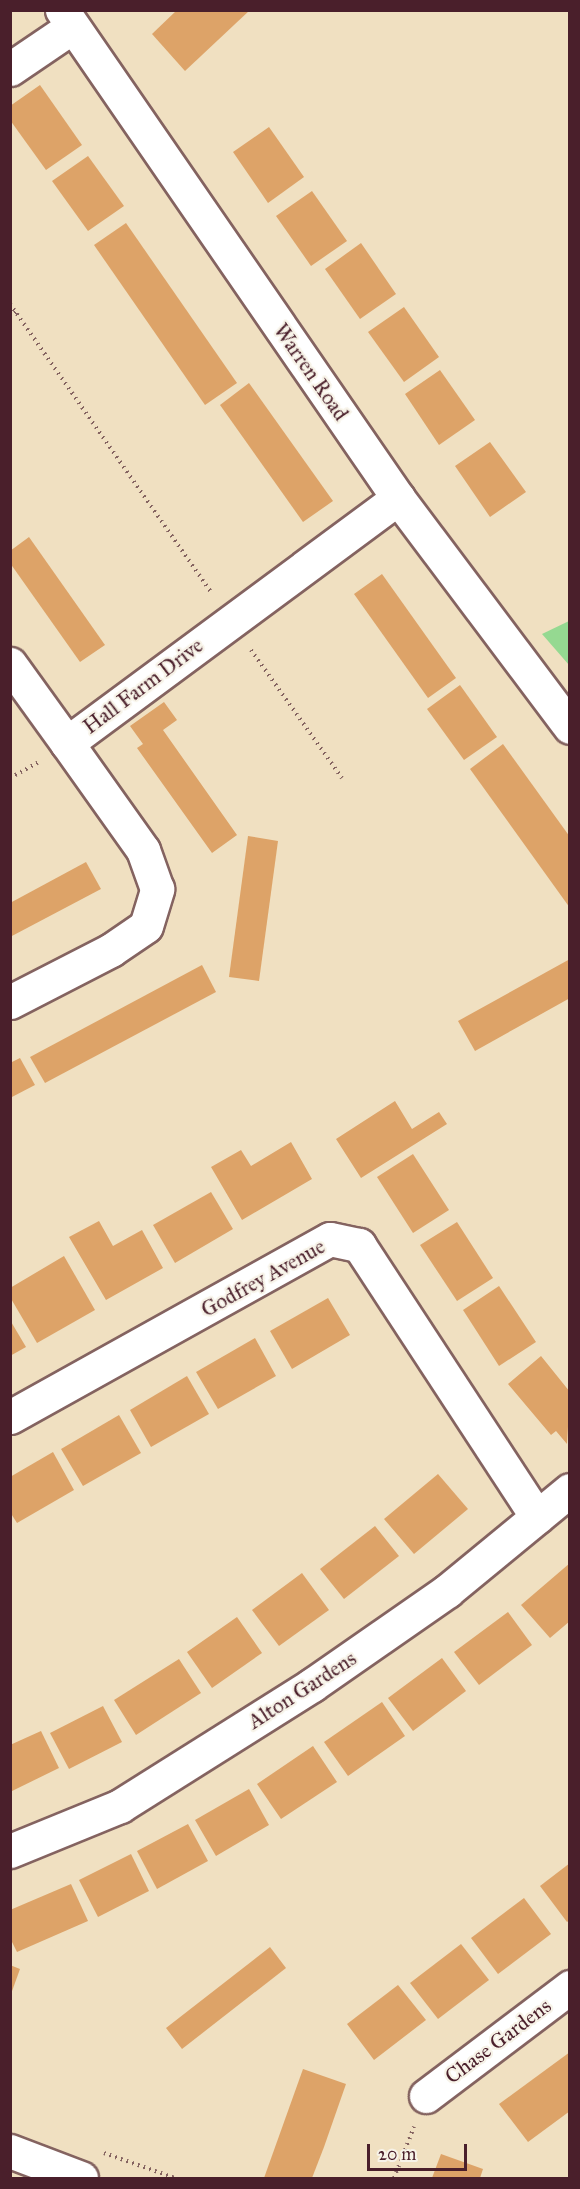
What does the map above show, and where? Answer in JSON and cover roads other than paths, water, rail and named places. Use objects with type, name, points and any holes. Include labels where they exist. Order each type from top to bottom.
[{"type":"street","points":[[10,69],[67,19]]},
{"type":"street","name":"Warren Road","points":[[67,19],[398,498],[570,727]]},
{"type":"street","name":"Hall Farm Drive","points":[[10,1002],[111,950],[146,926],[157,889],[143,850],[67,743],[398,498]]},
{"type":"street","points":[[10,664],[67,743]]},
{"type":"street","name":"Godfrey Avenue","points":[[10,1417],[330,1239],[359,1245],[537,1517]]},
{"type":"street","name":"Alton Gardens","points":[[10,1851],[120,1806],[302,1691],[447,1591],[570,1490]]},
{"type":"street","name":"Chase Gardens","points":[[426,2096],[570,1987]]},
{"type":"street","points":[[10,2151],[81,2178]]}]
